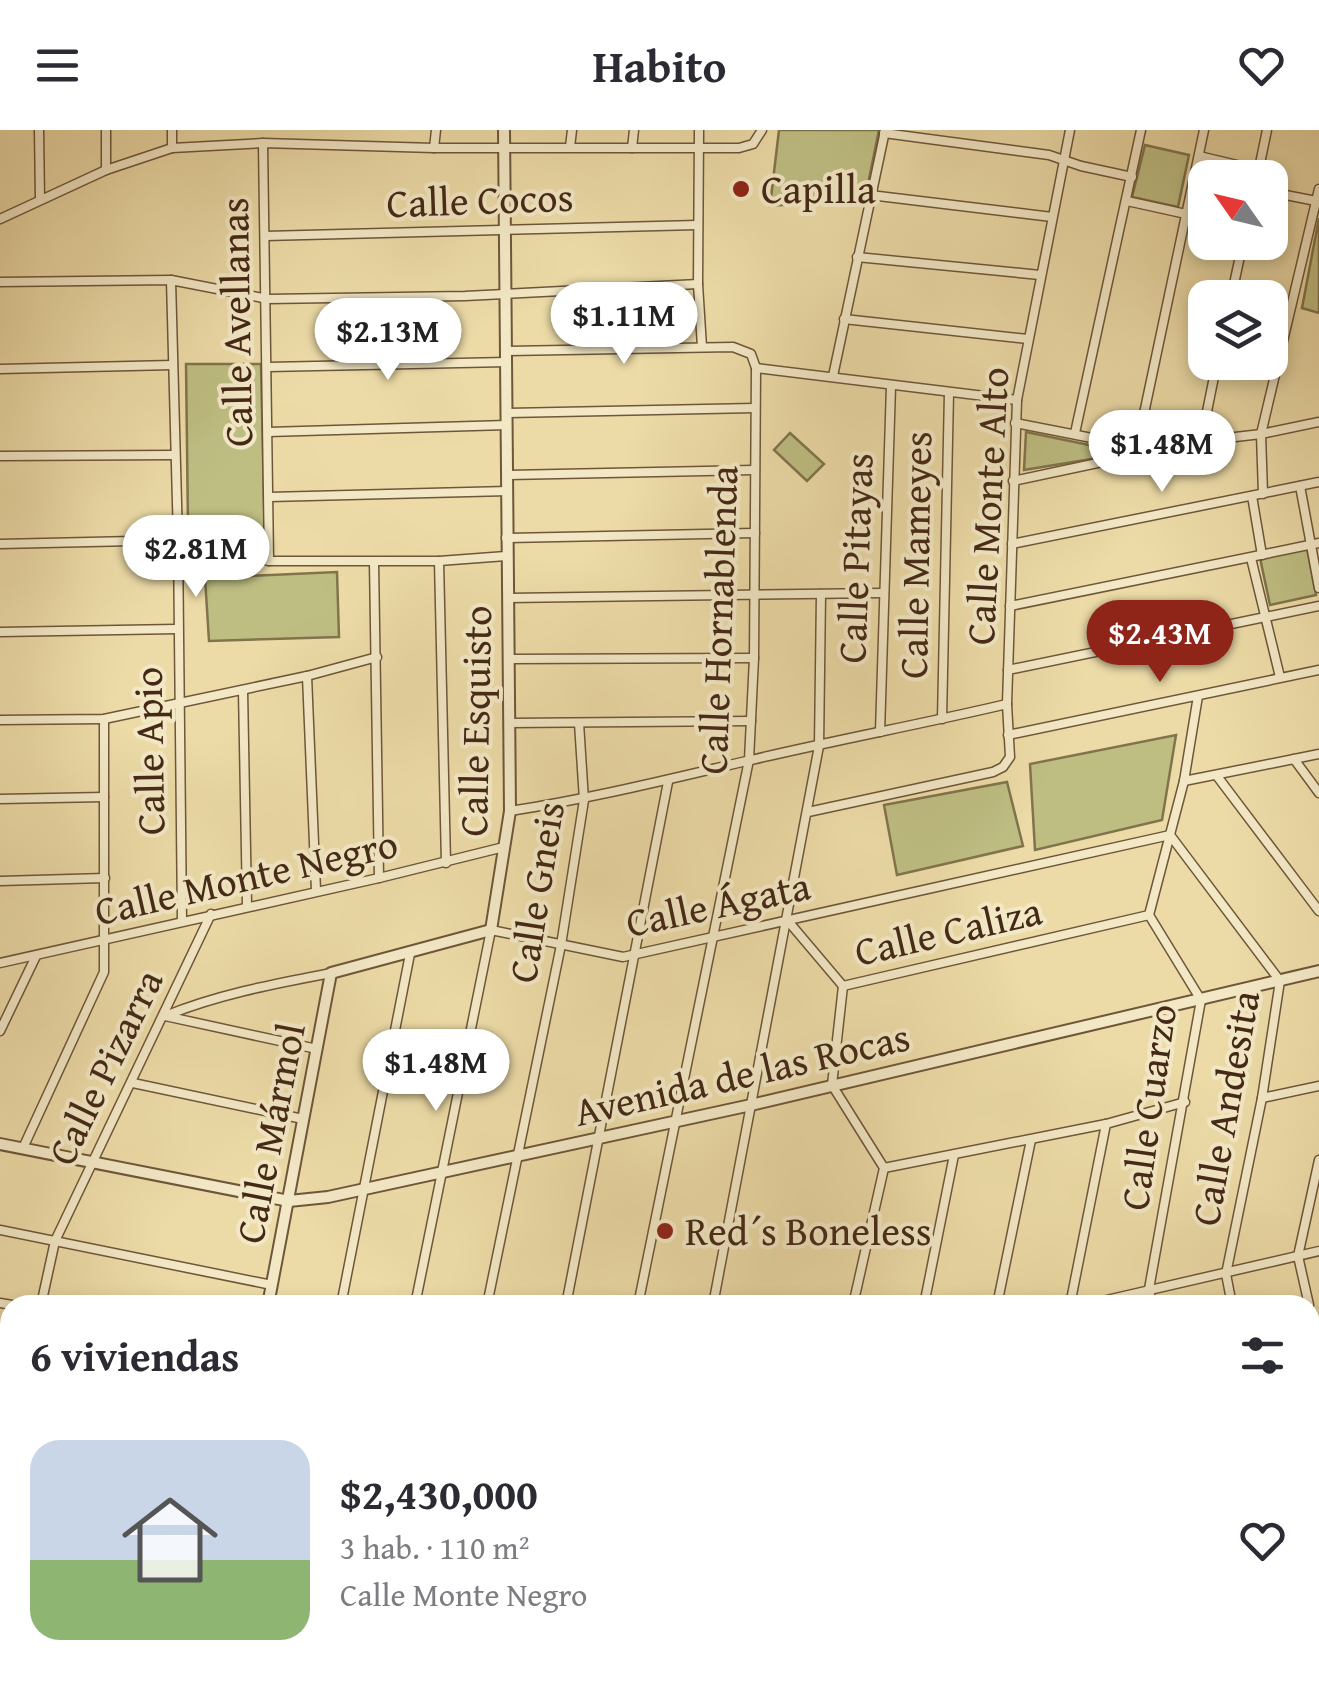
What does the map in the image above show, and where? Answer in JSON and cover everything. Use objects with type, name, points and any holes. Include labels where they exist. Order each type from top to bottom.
[{"type":"street","points":[[39,130],[40,199]]},
{"type":"street","points":[[106,130],[106,170]]},
{"type":"street","points":[[172,130],[172,148]]},
{"type":"street","name":"Calle Avellanas","points":[[234,143],[235,130]]},
{"type":"street","points":[[301,143],[302,130]]},
{"type":"street","points":[[366,145],[367,130]]},
{"type":"street","points":[[434,148],[436,130]]},
{"type":"street","name":"Calle Esquisto","points":[[417,1295],[491,930],[510,811],[504,130]]},
{"type":"street","points":[[570,147],[572,130]]},
{"type":"street","points":[[632,148],[634,130]]},
{"type":"street","points":[[698,130],[702,347]]},
{"type":"street","points":[[0,219],[106,170],[172,148],[234,143],[434,148],[739,148],[756,140],[762,130]]},
{"type":"street","name":"Calle Monte Alto","points":[[1004,768],[1010,758],[1007,704],[1017,400],[1070,130]]},
{"type":"street","points":[[1075,433],[1142,130]]},
{"type":"street","points":[[1198,160],[1204,130]]},
{"type":"street","points":[[1261,160],[1266,130]]},
{"type":"street","points":[[833,376],[884,132],[1063,159],[1132,177]]},
{"type":"street","name":"Calle Avellanas","points":[[264,143],[269,561]]},
{"type":"street","points":[[1199,156],[1212,160]]},
{"type":"street","points":[[1262,494],[1262,434],[1319,189]]},
{"type":"street","points":[[870,195],[1052,217]]},
{"type":"street","points":[[1288,196],[1316,201]]},
{"type":"street","points":[[1127,202],[1186,214]]},
{"type":"street","points":[[1136,450],[1188,208]]},
{"type":"street","name":"Calle Cocos","points":[[264,236],[697,225]]},
{"type":"street","points":[[857,257],[1040,276]]},
{"type":"street","points":[[0,282],[171,280],[268,299],[698,284]]},
{"type":"street","name":"Calle Apio","points":[[171,280],[182,920]]},
{"type":"street","points":[[844,318],[1028,340]]},
{"type":"street","points":[[268,367],[702,347],[747,350],[756,368],[1017,400]]},
{"type":"street","points":[[0,369],[173,365]]},
{"type":"street","name":"Calle Hornablenda","points":[[640,1295],[749,760],[754,658],[756,368]]},
{"type":"street","points":[[1201,441],[1214,380]]},
{"type":"street","name":"Calle Pitayas","points":[[880,732],[891,386]]},
{"type":"street","name":"Calle Mameyes","points":[[942,719],[949,393]]},
{"type":"street","points":[[268,432],[754,408]]},
{"type":"street","points":[[1016,423],[1075,433],[1136,450],[1158,451],[1319,422]]},
{"type":"street","points":[[1014,481],[1136,450]]},
{"type":"street","points":[[0,456],[174,454]]},
{"type":"street","points":[[508,475],[754,470]]},
{"type":"street","points":[[1012,544],[1319,482]]},
{"type":"street","points":[[1300,486],[1315,544],[1319,588]]},
{"type":"street","points":[[269,497],[508,491]]},
{"type":"street","points":[[1252,496],[1262,555]]},
{"type":"street","points":[[506,538],[754,533]]},
{"type":"street","points":[[0,544],[178,540],[269,561],[439,561],[506,556]]},
{"type":"street","points":[[1010,606],[1315,544]]},
{"type":"street","points":[[1251,558],[1280,677]]},
{"type":"street","points":[[439,561],[446,862]]},
{"type":"street","points":[[374,562],[380,878]]},
{"type":"street","points":[[508,598],[883,593]]},
{"type":"street","points":[[715,1295],[819,746],[821,594]]},
{"type":"street","points":[[1008,670],[1319,606]]},
{"type":"street","points":[[0,632],[177,629]]},
{"type":"street","points":[[0,720],[104,719],[307,676],[376,657]]},
{"type":"street","points":[[509,659],[754,658]]},
{"type":"street","points":[[1008,735],[1319,670]]},
{"type":"street","points":[[307,676],[316,891]]},
{"type":"street","points":[[243,690],[247,905]]},
{"type":"street","points":[[1149,915],[1184,781],[1198,696]]},
{"type":"street","points":[[510,811],[668,782],[749,760],[1007,704]]},
{"type":"street","points":[[22,1148],[104,972],[104,719]]},
{"type":"street","points":[[509,723],[751,721]]},
{"type":"street","name":"Calle Gneis","points":[[489,1295],[561,945],[584,800],[579,723]]},
{"type":"street","points":[[1184,781],[1319,754]]},
{"type":"street","points":[[1294,759],[1319,793]]},
{"type":"street","name":"Calle Ágata","points":[[808,812],[1004,768]]},
{"type":"street","points":[[1218,776],[1319,911]]},
{"type":"street","points":[[568,1295],[668,782]]},
{"type":"street","points":[[0,799],[104,796]]},
{"type":"street","name":"Calle Ágata","points":[[164,1016],[256,987],[410,954],[491,930],[613,957],[635,954],[1170,835]]},
{"type":"street","name":"Calle Andesita","points":[[1170,835],[1280,980],[1262,1098],[1226,1274],[1230,1295]]},
{"type":"street","name":"Calle Monte Negro","points":[[0,963],[380,878],[504,846]]},
{"type":"street","points":[[0,881],[105,878]]},
{"type":"street","name":"Calle Pizarra","points":[[43,1295],[55,1240],[211,914]]},
{"type":"street","name":"Calle Caliza","points":[[788,920],[843,986],[1149,915]]},
{"type":"street","name":"Calle Cuarzo","points":[[1149,915],[1201,1000],[1150,1295]]},
{"type":"street","points":[[343,1295],[410,954]]},
{"type":"street","points":[[0,1030],[36,956]]},
{"type":"street","name":"Avenida de las Rocas","points":[[0,1144],[290,1202],[364,1190],[751,1105],[1319,971]]},
{"type":"street","name":"Calle Mármol","points":[[270,1295],[331,973]]},
{"type":"street","points":[[843,986],[832,1085],[884,1168],[855,1295]]},
{"type":"street","points":[[164,1016],[317,1048]]},
{"type":"street","points":[[133,1083],[303,1119]]},
{"type":"street","points":[[1262,1098],[1319,1086]]},
{"type":"street","points":[[884,1168],[1106,1124],[1185,1102]]},
{"type":"street","points":[[1072,1295],[1106,1124]]},
{"type":"street","points":[[999,1295],[1031,1140]]},
{"type":"street","points":[[926,1295],[954,1155]]},
{"type":"street","points":[[1306,1295],[1298,1256],[1319,1160]]},
{"type":"street","points":[[0,1230],[272,1285]]},
{"type":"street","points":[[1125,1295],[1319,1251]]},
{"type":"green space","points":[[779,130],[879,130],[865,199],[770,206]]},
{"type":"green space","points":[[1145,145],[1189,155],[1178,207],[1132,197]]},
{"type":"green space","points":[[1319,218],[1319,313],[1302,308]]},
{"type":"green space","points":[[186,364],[261,364],[265,546],[188,526]]},
{"type":"green space","points":[[1026,432],[1128,453],[1024,470]]},
{"type":"green space","points":[[790,433],[824,464],[807,481],[774,450]]},
{"type":"green space","points":[[1307,548],[1316,595],[1270,605],[1260,558]]},
{"type":"green space","points":[[337,572],[339,637],[209,641],[205,578]]},
{"type":"green space","points":[[1176,735],[1162,820],[1035,850],[1030,764]]},
{"type":"green space","points":[[1007,782],[1023,846],[897,875],[884,805]]},
{"type":"place","name":"Capilla","points":[[741,189]]},
{"type":"place","name":"Red´s Boneless","points":[[665,1231]]}]
